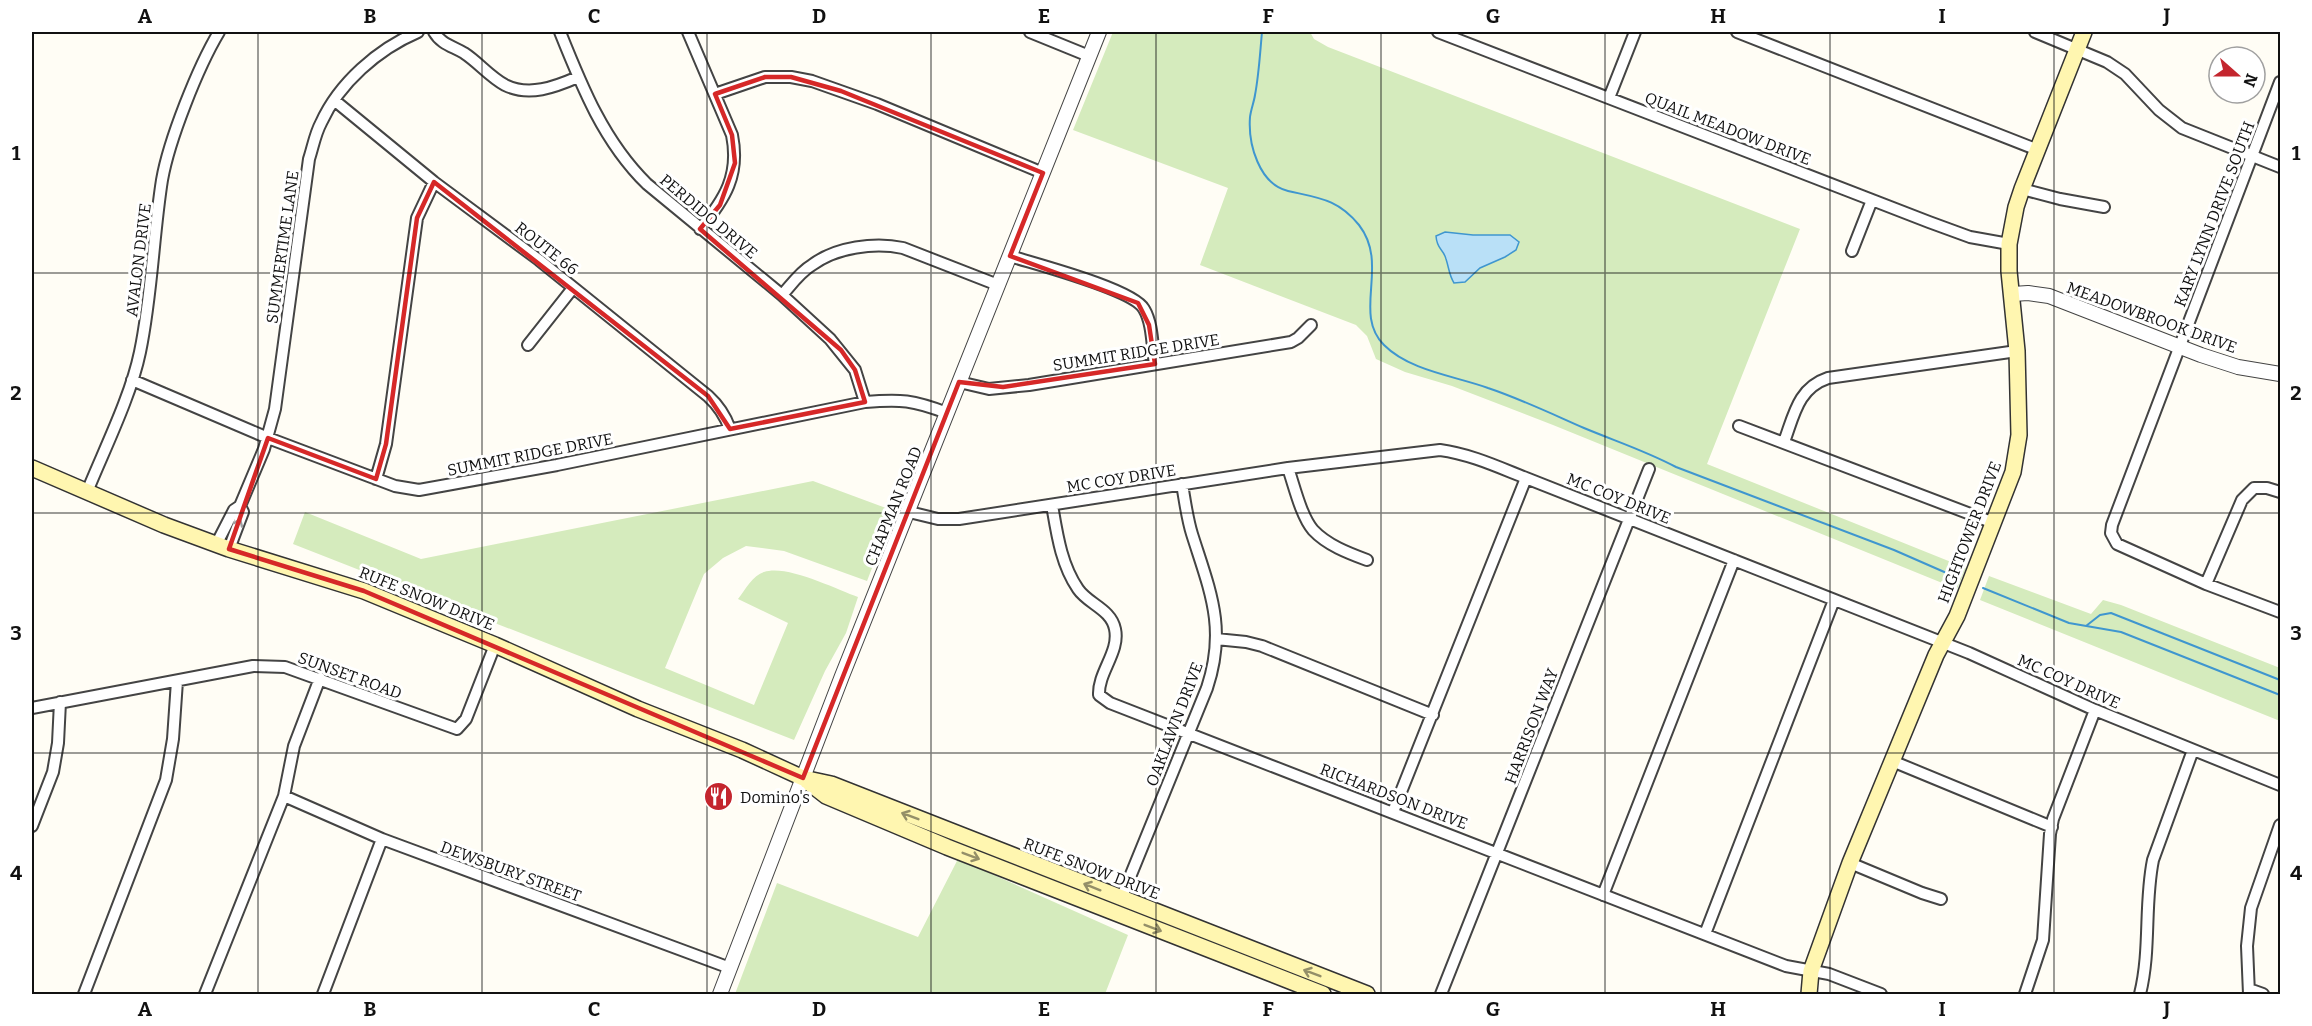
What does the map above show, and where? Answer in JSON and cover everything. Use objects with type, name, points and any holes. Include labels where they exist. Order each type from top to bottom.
[{"type":"main road","name":"HIGHTOWER DRIVE","points":[[1809,994],[1811,971],[1850,863],[1942,642],[1975,571],[2017,454],[2019,435],[2017,351],[2009,272],[2009,244],[2022,189],[2084,32]]},
{"type":"main road","name":"RUFE SNOW DRIVE","points":[[32,468],[164,525],[364,591],[495,645],[638,709],[742,750],[803,778],[831,784],[1367,994]]},
{"type":"main road","name":"RUFE SNOW DRIVE","points":[[803,778],[826,796],[947,847],[1323,994]]},
{"type":"street","name":"AVALON DRIVE","points":[[87,492],[132,380],[140,353],[150,292],[162,179],[176,131],[219,32]]},
{"type":"street","name":"SUMMERTIME LANE","points":[[223,546],[234,510],[240,506],[268,438],[309,159],[320,124],[334,100],[359,71],[401,39],[418,32]]},
{"type":"street","points":[[434,32],[449,47],[463,52],[505,85],[516,89],[540,90],[559,85],[578,76]]},
{"type":"street","name":"PERDIDO DRIVE","points":[[560,32],[578,76],[611,141],[628,166],[700,229],[782,295],[842,350],[855,370],[865,402]]},
{"type":"street","points":[[688,32],[732,135],[735,153],[732,176],[720,206],[700,229]]},
{"type":"street","points":[[1030,32],[1089,56]]},
{"type":"street","name":"CHAPMAN ROAD","points":[[720,994],[959,382],[1099,32]]},
{"type":"street","name":"QUAIL MEADOW DRIVE","points":[[1438,32],[1970,237],[2009,244]]},
{"type":"street","points":[[1609,98],[1635,32]]},
{"type":"street","points":[[1737,32],[2038,150]]},
{"type":"street","points":[[2035,32],[2107,62],[2125,74],[2159,110],[2182,128],[2280,167]]},
{"type":"street","points":[[715,94],[765,77],[791,77],[812,81],[877,104],[1043,172]]},
{"type":"street","name":"KARY LYNN DRIVE SOUTH","points":[[2206,584],[2117,544],[2110,533],[2280,82]]},
{"type":"street","name":"ROUTE 66","points":[[334,100],[434,182],[573,288],[713,401],[726,417],[730,429]]},
{"type":"street","points":[[376,479],[386,444],[417,218],[434,182]]},
{"type":"street","points":[[2022,189],[2104,207]]},
{"type":"street","points":[[1852,251],[1872,200]]},
{"type":"street","points":[[782,295],[813,264],[841,252],[866,246],[886,245],[903,248],[998,285]]},
{"type":"street","points":[[1010,256],[1108,288],[1138,303],[1144,309],[1149,325],[1155,364]]},
{"type":"street","points":[[528,345],[573,288]]},
{"type":"street","name":"MEADOWBROOK DRIVE","points":[[2013,294],[2028,293],[2049,296],[2238,367],[2280,374]]},
{"type":"street","name":"SUMMIT RIDGE DRIVE","points":[[959,382],[989,389],[1291,342],[1311,325]]},
{"type":"street","points":[[1784,442],[1805,392],[1818,381],[2017,351]]},
{"type":"street","name":"SUMMIT RIDGE DRIVE","points":[[132,380],[268,438],[395,486],[419,490],[557,465],[865,402],[900,399],[947,413]]},
{"type":"street","points":[[1739,426],[1994,523]]},
{"type":"street","name":"MC COY DRIVE","points":[[909,512],[938,519],[959,519],[1288,468],[1440,450],[1468,456],[1526,478],[1942,642],[2095,710],[2280,785]]},
{"type":"street","points":[[1288,468],[1313,530],[1343,551],[1367,560]]},
{"type":"street","name":"HARRISON WAY","points":[[1441,994],[1649,469]]},
{"type":"street","points":[[1393,812],[1526,478]]},
{"type":"street","name":"OAKLAWN DRIVE","points":[[1121,899],[1213,670],[1216,639],[1214,603],[1192,534],[1182,484]]},
{"type":"street","points":[[2280,492],[2258,487],[2249,491],[2242,500],[2206,584],[2280,612]]},
{"type":"street","name":"RICHARDSON DRIVE","points":[[1052,505],[1068,573],[1085,597],[1104,610],[1112,620],[1115,630],[1116,642],[1098,684],[1099,695],[1110,703],[1786,966],[1829,974],[1881,994]]},
{"type":"street","points":[[1603,895],[1734,560]]},
{"type":"street","points":[[1704,934],[1834,600]]},
{"type":"street","points":[[1216,639],[1262,646],[1433,715]]},
{"type":"street","name":"SUNSET ROAD","points":[[32,708],[253,666],[285,667],[457,729],[466,718],[495,645]]},
{"type":"street","points":[[205,994],[284,796],[294,746],[320,678]]},
{"type":"street","points":[[84,994],[166,780],[173,739],[177,681]]},
{"type":"street","points":[[32,826],[53,772],[58,743],[60,702]]},
{"type":"street","points":[[2025,994],[2043,940],[2052,827],[2095,710]]},
{"type":"street","points":[[2140,994],[2146,971],[2150,876],[2153,860],[2193,750]]},
{"type":"street","points":[[1892,761],[2052,827]]},
{"type":"street","name":"DEWSBURY STREET","points":[[284,796],[382,839],[730,968]]},
{"type":"street","points":[[2263,994],[2249,992],[2247,946],[2251,908],[2280,825]]},
{"type":"street","points":[[323,994],[382,839]]},
{"type":"street","points":[[1850,863],[1941,899]]},
{"type":"highlighted area","points":[[765,77],[791,77],[841,91],[1043,173],[1010,256],[1138,303],[1149,325],[1155,364],[1003,387],[959,382],[803,778],[364,591],[229,549],[268,438],[376,479],[386,444],[417,218],[434,182],[708,396],[730,429],[865,402],[855,370],[841,350],[700,229],[720,205],[735,163],[732,135],[715,94]]},
{"type":"green space","points":[[1113,32],[1310,32],[1314,39],[1328,47],[1800,229],[1707,464],[1966,568],[1957,589],[1553,425],[1452,386],[1405,372],[1376,359],[1367,336],[1356,325],[1200,265],[1228,188],[1073,130]]},
{"type":"green space","points":[[813,481],[894,511],[867,581],[784,551],[746,546],[723,558],[704,574],[665,668],[754,705],[788,623],[738,599],[753,579],[764,572],[785,571],[811,578],[858,597],[846,633],[825,671],[794,740],[293,544],[305,512],[421,559]]},
{"type":"green space","points":[[1989,576],[2091,614],[2103,600],[2121,605],[2280,668],[2280,721],[1980,600]]},
{"type":"green space","points":[[958,859],[1128,935],[1105,994],[735,994],[777,883],[918,937]]},
{"type":"water","points":[[1445,232],[1510,235],[1519,242],[1516,250],[1505,257],[1480,268],[1465,282],[1454,283],[1436,236]]},
{"type":"waterway","points":[[1262,32],[1258,79],[1250,117],[1251,139],[1257,162],[1263,172],[1278,187],[1327,201],[1343,210],[1359,225],[1368,240],[1371,256],[1371,318],[1375,332],[1384,345],[1395,354],[1433,372],[1512,397],[1676,467],[1894,550],[1958,578]]},
{"type":"waterway","points":[[1983,588],[2069,623],[2121,632],[2280,695]]},
{"type":"waterway","points":[[2086,626],[2100,615],[2111,613],[2280,680]]},
{"type":"place","name":"Domino's","points":[[719,797]]}]
